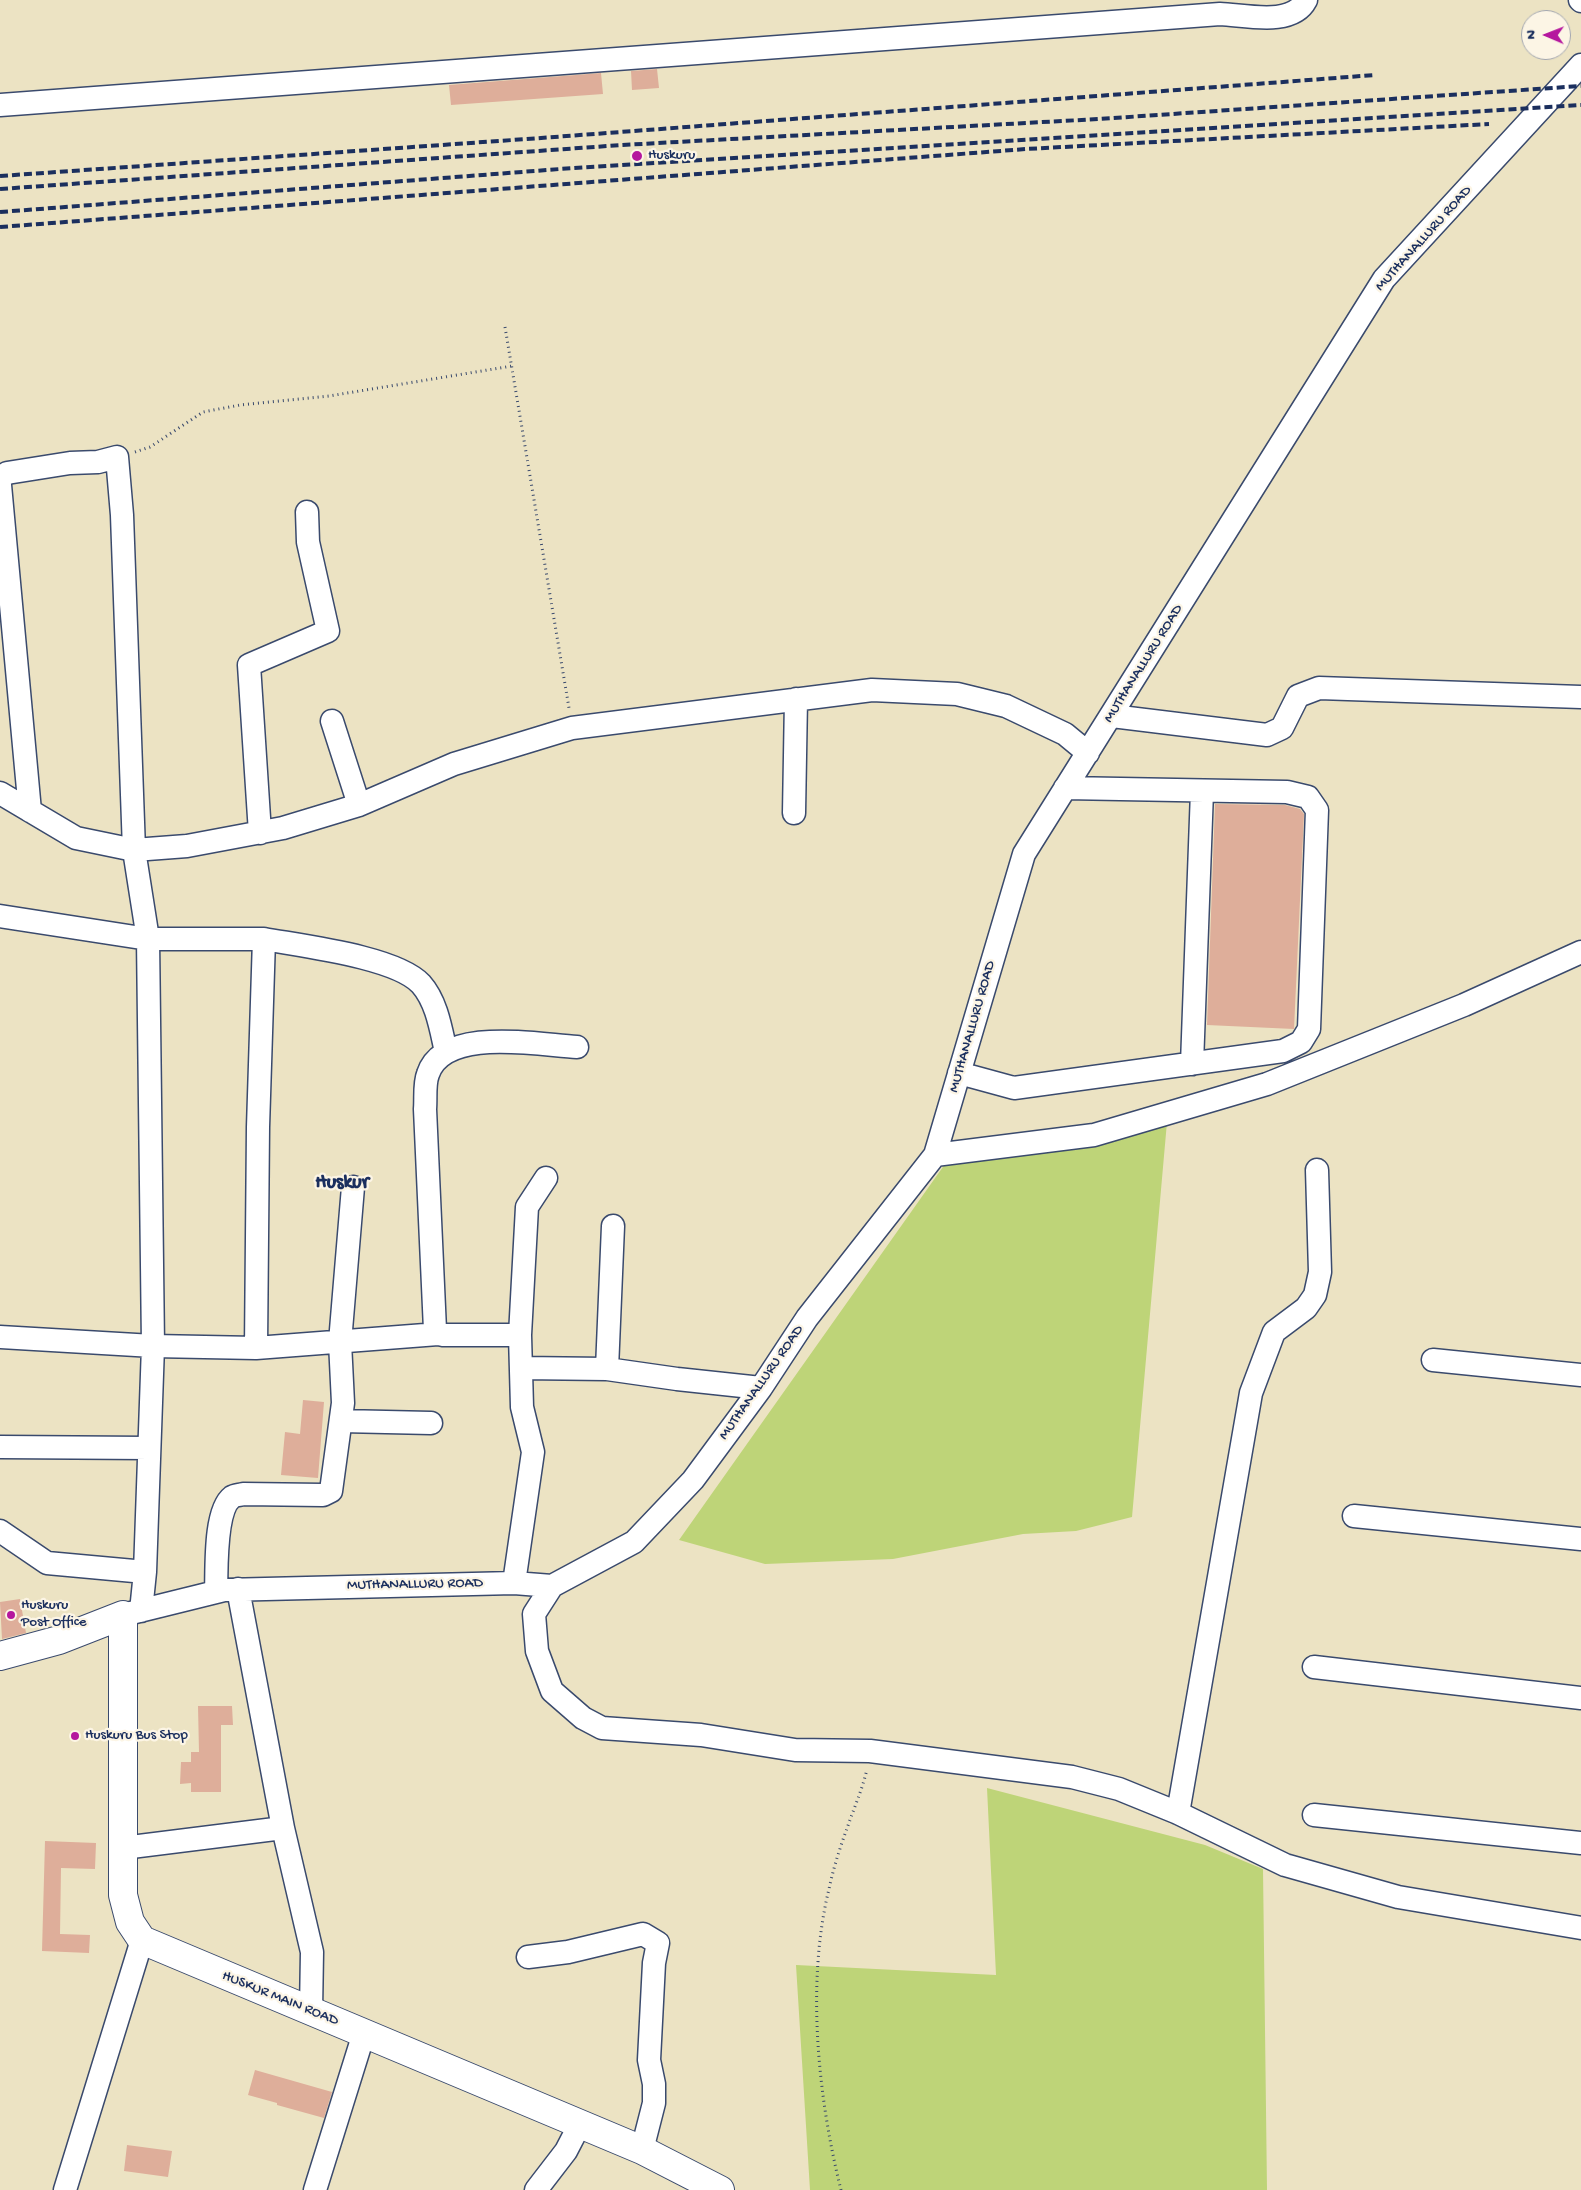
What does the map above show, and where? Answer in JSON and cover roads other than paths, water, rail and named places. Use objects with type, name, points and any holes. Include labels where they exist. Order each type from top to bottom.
[{"type":"main road","points":[[0,1656],[59,1640],[132,1613],[123,1895],[130,1922],[142,1940]]},
{"type":"main road","name":"HUSKUR MAIN ROAD","points":[[142,1940],[642,2150],[720,2190]]},
{"type":"street","points":[[0,105],[1220,14],[1282,18],[1297,11],[1306,0]]},
{"type":"street","name":"MUTHANALLURU ROAD","points":[[132,1613],[227,1590],[514,1583],[552,1586],[634,1542],[693,1480],[762,1388],[807,1318],[935,1155],[1024,854],[1384,279],[1581,65]]},
{"type":"street","points":[[0,479],[7,472],[70,462],[98,462],[117,458],[122,514],[134,850],[148,939],[153,1346],[145,1572],[132,1613]]},
{"type":"street","points":[[0,485],[30,811]]},
{"type":"street","points":[[260,833],[249,665],[328,631],[308,542],[307,512]]},
{"type":"street","points":[[1112,716],[1267,735],[1282,728],[1298,696],[1319,688],[1581,697]]},
{"type":"street","points":[[0,793],[76,838],[134,850],[187,846],[284,828],[359,805],[454,764],[572,728],[872,690],[957,694],[1006,706],[1065,734],[1088,753]]},
{"type":"street","points":[[794,813],[796,699]]},
{"type":"street","points":[[332,722],[359,805]]},
{"type":"street","points":[[959,1073],[1014,1088],[1283,1051],[1302,1042],[1309,1029],[1317,810],[1308,797],[1287,792],[1065,788]]},
{"type":"street","points":[[1192,1064],[1202,790]]},
{"type":"street","points":[[0,916],[148,939],[264,939],[387,963],[406,972],[421,984],[430,996],[446,1052]]},
{"type":"street","points":[[256,1348],[258,1127],[264,939]]},
{"type":"street","points":[[935,1155],[1094,1135],[1267,1084],[1464,1005],[1581,952]]},
{"type":"street","points":[[438,1334],[435,1330],[425,1109],[428,1074],[439,1057],[456,1047],[489,1042],[577,1047]]},
{"type":"street","points":[[1178,1813],[1251,1393],[1274,1332],[1306,1308],[1315,1295],[1320,1272],[1317,1170]]},
{"type":"street","points":[[514,1583],[533,1452],[522,1407],[520,1335],[527,1207],[546,1178]]},
{"type":"street","points":[[311,2011],[312,1952],[217,1544],[221,1518],[228,1502],[233,1496],[243,1494],[328,1494],[331,1491],[343,1403],[340,1342],[353,1187]]},
{"type":"street","points":[[607,1369],[613,1226]]},
{"type":"street","points":[[0,1337],[153,1346],[256,1348],[438,1334],[520,1335]]},
{"type":"street","points":[[1433,1360],[1581,1375]]},
{"type":"street","points":[[521,1368],[607,1369],[677,1380],[762,1388]]},
{"type":"street","points":[[341,1421],[431,1423]]},
{"type":"street","points":[[0,1447],[149,1448]]},
{"type":"street","points":[[1354,1516],[1581,1539]]},
{"type":"street","points":[[0,1531],[48,1562],[145,1572]]},
{"type":"street","points":[[552,1586],[534,1614],[537,1650],[552,1692],[583,1718],[602,1728],[701,1735],[795,1750],[870,1752],[1072,1777],[1119,1789],[1178,1813],[1285,1865],[1398,1898],[1581,1928]]},
{"type":"street","points":[[1314,1667],[1581,1698]]},
{"type":"street","points":[[1314,1815],[1581,1843]]},
{"type":"street","points":[[123,1848],[283,1828]]},
{"type":"street","points":[[528,1957],[568,1952],[643,1934],[658,1943],[654,1963],[649,2060],[654,2084],[654,2102],[642,2150]]},
{"type":"street","points":[[65,2190],[142,1940]]},
{"type":"street","points":[[316,2190],[364,2033]]},
{"type":"street","points":[[536,2190],[566,2151],[580,2124]]},
{"type":"railway","points":[[0,176],[541,138],[1375,75]]},
{"type":"railway","points":[[0,189],[622,145],[1099,119],[1581,86]]},
{"type":"railway","points":[[0,212],[560,169],[1581,105]]},
{"type":"railway","points":[[0,227],[1026,149],[1489,124]]},
{"type":"place","name":"Huskuru","points":[[637,156]]},
{"type":"place","name":"Huskuru Post Office","points":[[11,1615]]},
{"type":"place","name":"Huskuru Bus Stop","points":[[75,1736]]},
{"type":"district","name":"Huskur","points":[[342,1184]]}]
